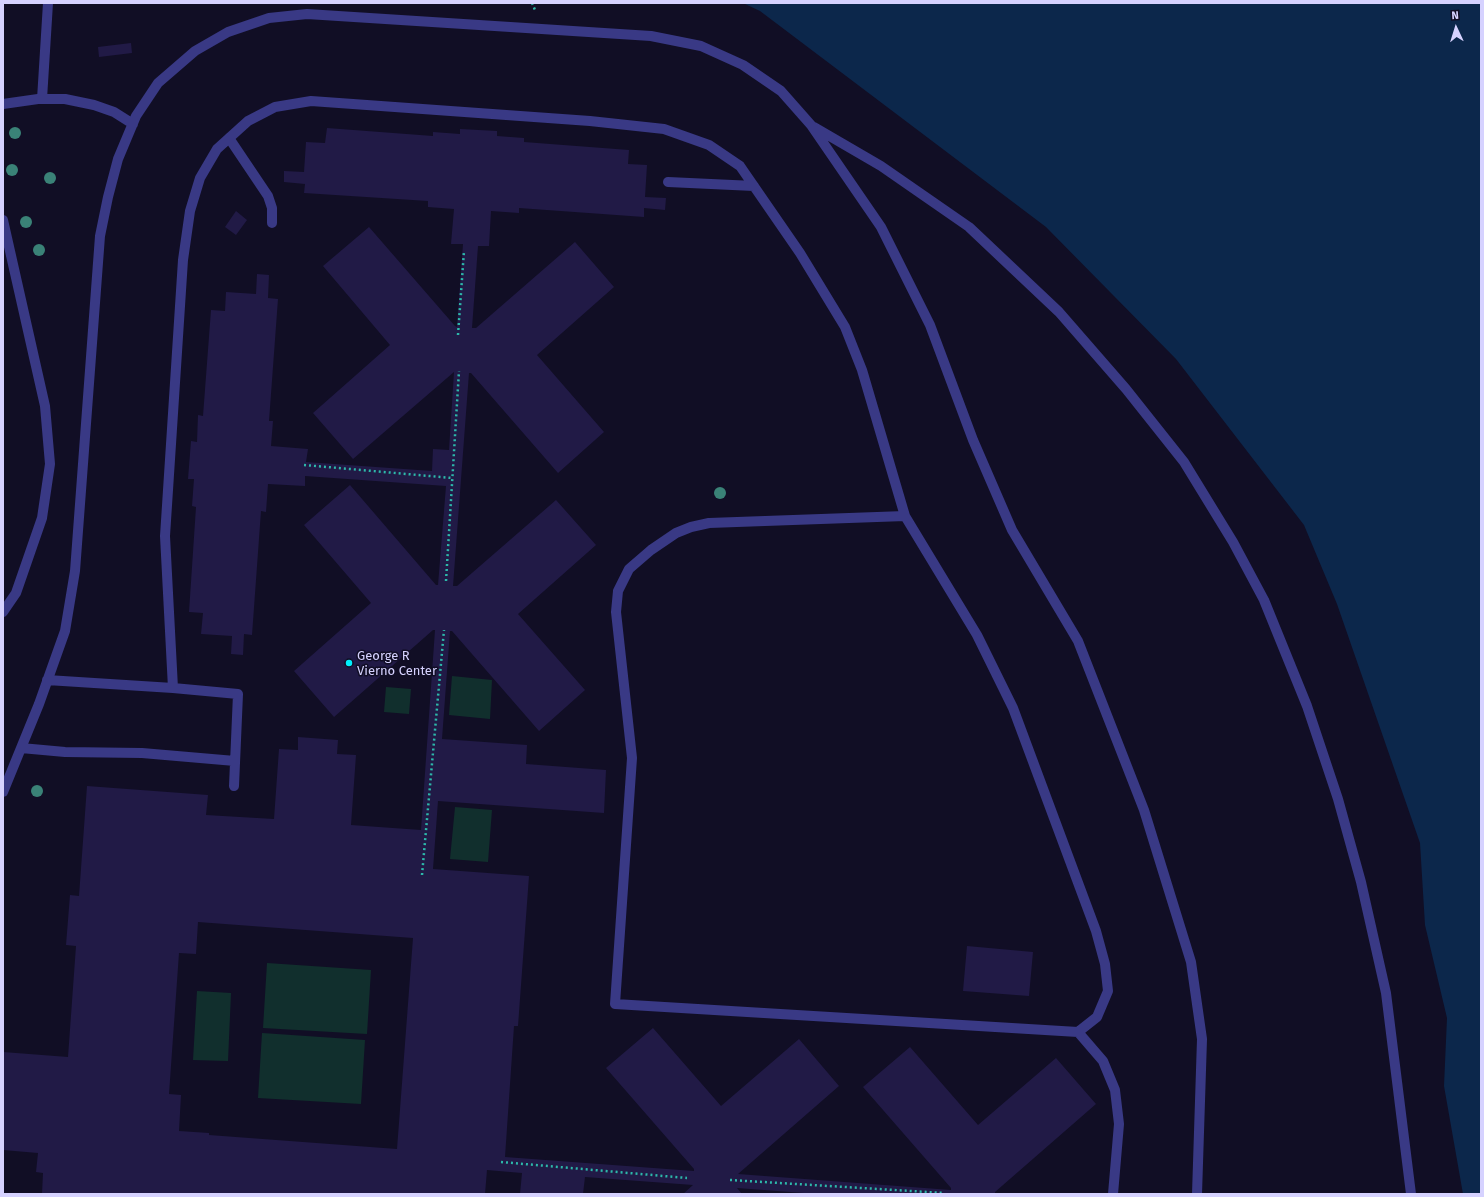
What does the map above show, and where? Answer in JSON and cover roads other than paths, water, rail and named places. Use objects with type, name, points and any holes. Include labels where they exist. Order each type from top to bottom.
[{"type":"lane","points":[[42,99],[48,3]]},
{"type":"lane","points":[[3,792],[65,630],[75,571],[100,236],[108,197],[118,160],[136,116],[158,83],[195,51],[228,32],[270,18],[307,14],[651,36],[701,46],[743,65],[781,92],[811,125],[881,227],[926,318],[972,440],[1012,530],[1078,641],[1144,810],[1191,962],[1202,1039],[1197,1194]]},
{"type":"lane","points":[[3,104],[42,99],[65,100],[94,105],[114,112],[133,124]]},
{"type":"lane","points":[[173,688],[166,536],[183,260],[190,211],[200,178],[217,149],[248,121],[275,107],[311,101],[590,121],[664,129],[709,145],[740,166],[800,253],[845,327],[862,370],[905,516],[977,635],[1013,708],[1096,931],[1105,964],[1108,991],[1097,1017],[1078,1032],[615,1004],[632,758],[616,612],[618,591],[629,569],[651,550],[676,533],[690,527],[709,523],[905,516]]},
{"type":"lane","points":[[811,125],[881,166],[969,227],[1059,312],[1126,389],[1184,462],[1233,542],[1264,600],[1307,706],[1338,799],[1361,882],[1386,992],[1411,1194]]},
{"type":"lane","points":[[229,138],[256,175],[268,196],[272,208],[272,223]]},
{"type":"lane","points":[[668,182],[754,186]]},
{"type":"lane","points":[[3,220],[45,406],[50,464],[42,518],[16,593],[3,612]]},
{"type":"lane","points":[[47,680],[173,688],[238,694],[234,786]]},
{"type":"lane","points":[[21,748],[65,752],[142,752],[235,761]]},
{"type":"lane","points":[[1078,1032],[1103,1061],[1116,1090],[1119,1124],[1113,1194]]},
{"type":"water","points":[[743,3],[1481,3],[1481,1194],[1463,1194],[1444,1086],[1447,1018],[1425,925],[1420,843],[1337,604],[1304,525],[1176,359],[1046,227],[760,11]]},
{"type":"place","name":"George R Vierno Center","points":[[349,663]]}]
